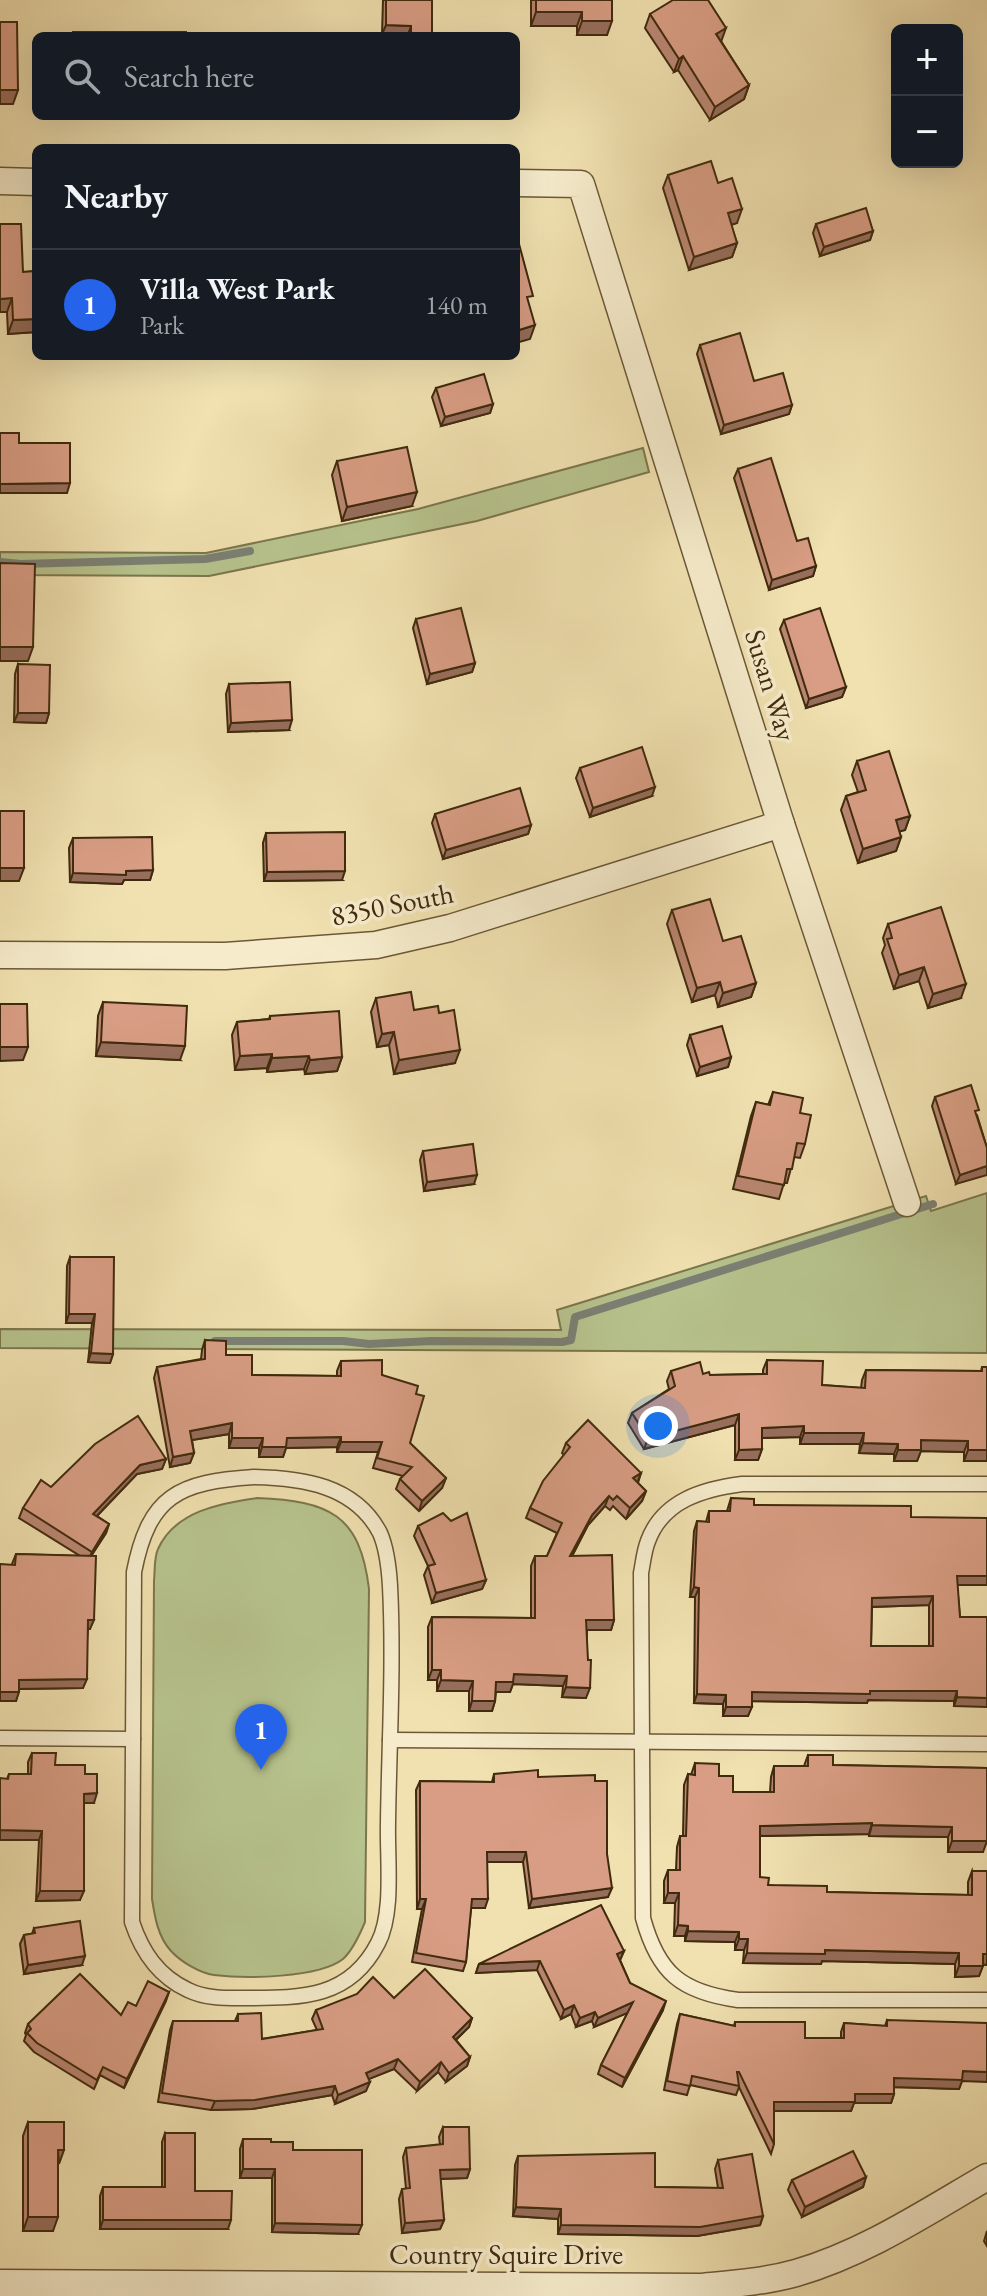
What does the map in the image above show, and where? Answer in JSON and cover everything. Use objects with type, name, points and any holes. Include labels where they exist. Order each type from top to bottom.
[{"type":"street","points":[[0,181],[32,182]]},
{"type":"street","name":"Susan Way","points":[[520,183],[581,184],[781,824],[907,1203]]},
{"type":"street","name":"8350 South","points":[[0,955],[225,956],[376,945],[450,928],[781,824]]},
{"type":"street","name":"Country Squire Drive","points":[[0,2283],[291,2290],[601,2291],[747,2282],[794,2274],[835,2260],[875,2242],[987,2177]]},
{"type":"lane","points":[[254,1477],[300,1479],[335,1490],[353,1501],[380,1533],[387,1555],[390,1586],[390,1740],[387,1913],[379,1941],[368,1960],[351,1977],[333,1988],[305,1997],[207,1996],[188,1990],[150,1961],[139,1943],[132,1922],[131,1904],[134,1572],[140,1539],[153,1514],[174,1496],[199,1484],[254,1477]]},
{"type":"lane","points":[[987,1484],[742,1484],[711,1488],[685,1498],[662,1518],[648,1540],[641,1573],[643,1918],[651,1947],[665,1968],[683,1983],[709,1996],[738,2000],[987,2000]]},
{"type":"lane","points":[[0,1738],[133,1739]]},
{"type":"lane","points":[[390,1740],[987,1744]]},
{"type":"green space","points":[[643,448],[649,472],[477,521],[209,576],[0,575],[0,552],[206,553],[418,509]]},
{"type":"green space","points":[[987,1193],[987,1353],[0,1348],[0,1329],[561,1330],[557,1310],[926,1196],[931,1211]]},
{"type":"green space","points":[[257,1498],[304,1503],[337,1516],[358,1544],[369,1589],[365,1922],[350,1951],[332,1965],[300,1973],[262,1977],[214,1975],[191,1966],[175,1955],[160,1933],[152,1899],[154,1581],[157,1552],[166,1536],[187,1517],[214,1506]]},
{"type":"building","points":[[386,0],[432,0],[432,32],[411,32],[411,26],[386,25]]},
{"type":"building","points":[[536,0],[612,0],[612,21],[582,21],[582,12],[536,12]]},
{"type":"building","points":[[673,0],[708,0],[726,28],[716,34],[749,85],[715,107],[683,56],[679,59],[650,14]]},
{"type":"building","points":[[0,22],[17,22],[18,90],[0,90]]},
{"type":"building","points":[[711,161],[718,183],[732,178],[742,209],[728,213],[737,243],[694,257],[668,175]]},
{"type":"building","points":[[866,208],[873,231],[824,247],[816,224]]},
{"type":"building","points":[[0,224],[21,224],[23,272],[32,271],[32,319],[13,320],[12,298],[0,299]]},
{"type":"building","points":[[520,248],[533,296],[527,297],[535,325],[520,330]]},
{"type":"building","points":[[740,333],[754,381],[783,373],[792,405],[724,425],[700,345]]},
{"type":"building","points":[[484,374],[493,404],[445,417],[436,388]]},
{"type":"building","points":[[0,433],[19,433],[19,443],[70,443],[70,483],[0,484]]},
{"type":"building","points":[[407,447],[417,492],[347,507],[337,461]]},
{"type":"building","points":[[771,458],[797,541],[808,538],[816,566],[772,580],[738,469]]},
{"type":"building","points":[[0,563],[35,564],[33,647],[0,647]]},
{"type":"building","points":[[461,608],[475,663],[430,674],[416,619]]},
{"type":"building","points":[[820,608],[846,687],[809,699],[784,620]]},
{"type":"building","points":[[18,664],[50,665],[49,713],[18,713]]},
{"type":"building","points":[[290,682],[292,720],[231,723],[229,684]]},
{"type":"building","points":[[642,747],[655,787],[593,808],[580,768]]},
{"type":"building","points":[[889,751],[910,816],[896,820],[901,837],[863,849],[846,796],[866,790],[857,761]]},
{"type":"building","points":[[520,788],[531,825],[446,850],[435,814]]},
{"type":"building","points":[[0,811],[24,811],[24,868],[0,868]]},
{"type":"building","points":[[345,832],[345,871],[267,872],[266,833]]},
{"type":"building","points":[[152,837],[153,870],[126,871],[126,875],[73,873],[73,838]]},
{"type":"building","points":[[710,899],[723,941],[741,936],[756,983],[723,993],[720,982],[697,988],[672,910]]},
{"type":"building","points":[[941,907],[966,984],[933,994],[924,967],[899,975],[887,939],[892,938],[888,924]]},
{"type":"building","points":[[411,992],[414,1010],[438,1006],[439,1013],[454,1010],[460,1050],[399,1060],[394,1032],[382,1034],[376,998]]},
{"type":"building","points":[[103,1002],[187,1006],[185,1046],[101,1042]]},
{"type":"building","points":[[0,1004],[27,1004],[28,1047],[0,1047]]},
{"type":"building","points":[[339,1011],[342,1057],[310,1060],[309,1056],[240,1056],[237,1022],[270,1019],[270,1016]]},
{"type":"building","points":[[722,1026],[731,1057],[700,1067],[690,1035]]},
{"type":"building","points":[[971,1085],[979,1110],[975,1111],[987,1148],[987,1166],[960,1175],[935,1097]]},
{"type":"building","points":[[773,1092],[803,1098],[800,1113],[811,1115],[805,1144],[797,1143],[792,1169],[787,1169],[784,1185],[738,1176],[756,1102],[770,1105]]},
{"type":"building","points":[[473,1144],[477,1175],[427,1182],[423,1151]]},
{"type":"building","points":[[70,1257],[114,1257],[113,1354],[91,1353],[95,1314],[69,1314]]},
{"type":"building","points":[[205,1340],[226,1341],[226,1355],[252,1355],[252,1375],[341,1376],[341,1361],[382,1360],[382,1375],[418,1386],[416,1394],[424,1396],[410,1443],[446,1478],[422,1501],[400,1479],[412,1467],[377,1458],[382,1442],[341,1442],[341,1437],[287,1438],[286,1447],[262,1447],[263,1438],[232,1438],[232,1423],[190,1431],[194,1453],[173,1457],[157,1367],[205,1359]]},
{"type":"building","points":[[767,1360],[823,1361],[822,1385],[865,1388],[866,1370],[982,1371],[982,1367],[987,1367],[987,1450],[968,1450],[968,1441],[921,1440],[921,1450],[898,1450],[898,1444],[863,1443],[864,1433],[804,1433],[804,1426],[762,1428],[762,1449],[739,1450],[739,1414],[648,1438],[632,1413],[675,1386],[671,1371],[700,1362],[703,1374],[767,1374]]},
{"type":"building","points":[[138,1416],[166,1459],[140,1465],[93,1514],[109,1524],[92,1552],[23,1508],[41,1480],[51,1487],[95,1444]]},
{"type":"building","points":[[588,1420],[641,1473],[633,1478],[646,1491],[630,1508],[617,1496],[613,1500],[609,1496],[592,1515],[570,1556],[612,1555],[614,1620],[586,1620],[588,1660],[591,1660],[590,1688],[566,1687],[567,1676],[514,1674],[513,1682],[496,1682],[495,1701],[472,1701],[473,1681],[441,1680],[441,1670],[432,1670],[432,1617],[535,1618],[535,1556],[547,1556],[562,1523],[530,1508],[543,1481],[570,1447],[566,1443]]},
{"type":"building","points":[[731,1498],[754,1499],[754,1505],[911,1506],[911,1517],[987,1518],[987,1576],[957,1576],[960,1617],[987,1617],[987,1698],[957,1697],[957,1691],[870,1691],[870,1694],[752,1692],[752,1707],[726,1707],[726,1695],[697,1694],[699,1588],[694,1587],[697,1521],[709,1522],[709,1511],[730,1511]],"holes":[[[933,1596],[933,1646],[871,1646],[872,1598]]]},
{"type":"building","points":[[443,1513],[451,1521],[467,1513],[486,1580],[436,1593],[428,1566],[435,1564],[418,1526]]},
{"type":"building","points":[[16,1554],[96,1556],[94,1620],[88,1620],[87,1679],[19,1680],[19,1692],[0,1692],[0,1564],[15,1565]]},
{"type":"building","points":[[32,1753],[56,1753],[55,1765],[85,1765],[85,1774],[97,1774],[97,1793],[84,1794],[84,1891],[40,1891],[42,1831],[0,1830],[0,1778],[8,1779],[9,1774],[31,1774]]},
{"type":"building","points":[[808,1755],[833,1755],[833,1765],[987,1768],[987,1841],[952,1841],[952,1827],[872,1823],[760,1826],[760,1877],[769,1878],[768,1885],[827,1886],[827,1892],[972,1895],[972,1871],[987,1871],[987,1954],[983,1954],[983,1966],[959,1966],[959,1953],[825,1950],[825,1954],[747,1953],[748,1939],[739,1939],[739,1932],[688,1931],[688,1926],[678,1925],[679,1893],[668,1893],[668,1870],[680,1870],[680,1836],[686,1836],[688,1774],[695,1775],[695,1763],[719,1764],[719,1776],[733,1776],[733,1792],[774,1792],[774,1766],[808,1766]]},
{"type":"building","points":[[538,1770],[538,1777],[595,1775],[595,1781],[607,1781],[607,1854],[612,1888],[532,1899],[526,1852],[487,1852],[488,1899],[472,1899],[466,1962],[416,1953],[426,1899],[420,1899],[420,1781],[494,1782],[494,1774]]},
{"type":"building","points":[[601,1905],[624,1951],[617,1954],[630,1983],[666,2001],[625,2078],[601,2065],[633,2002],[598,2018],[595,2012],[580,2018],[574,2005],[564,2010],[540,1961],[479,1964]]},
{"type":"building","points":[[80,1921],[85,1956],[28,1965],[24,1935],[35,1933],[34,1928]]},
{"type":"building","points":[[425,1969],[472,2018],[453,2037],[470,2057],[449,2073],[441,2062],[420,2082],[398,2059],[366,2073],[370,2082],[338,2095],[335,2086],[255,2100],[215,2101],[162,2093],[173,2021],[238,2021],[238,2014],[261,2013],[262,2039],[323,2029],[316,2010],[357,1994],[373,1977],[394,1998]]},
{"type":"building","points":[[80,1974],[121,2015],[128,2002],[136,2006],[148,1981],[169,1992],[127,2079],[103,2067],[97,2080],[37,2043],[27,2033],[31,2029],[28,2024]]},
{"type":"building","points":[[680,2014],[735,2026],[735,2022],[805,2022],[805,2038],[844,2038],[844,2023],[887,2026],[887,2020],[987,2023],[987,2072],[963,2071],[962,2080],[894,2078],[894,2094],[855,2094],[855,2102],[774,2102],[774,2144],[739,2072],[739,2086],[692,2076],[690,2086],[667,2081]]},
{"type":"building","points":[[28,2122],[64,2122],[64,2150],[58,2150],[58,2217],[28,2217]]},
{"type":"building","points":[[443,2127],[469,2127],[470,2169],[440,2170],[444,2220],[405,2223],[402,2189],[410,2188],[406,2148],[443,2144]]},
{"type":"building","points":[[165,2133],[195,2133],[195,2191],[232,2191],[231,2220],[103,2220],[103,2187],[165,2187]]},
{"type":"building","points":[[243,2139],[293,2142],[293,2150],[362,2150],[362,2225],[275,2223],[275,2169],[243,2169]]},
{"type":"building","points":[[853,2151],[866,2177],[805,2207],[792,2180]]},
{"type":"building","points":[[655,2153],[655,2187],[723,2188],[718,2160],[752,2154],[763,2216],[700,2227],[561,2225],[561,2209],[516,2207],[518,2156]]},
{"type":"waterway","points":[[0,562],[205,559],[250,551]]},
{"type":"waterway","points":[[215,1341],[343,1341],[369,1344],[562,1342],[571,1340],[575,1317],[933,1204]]},
{"type":"place","name":"Villa West Park","points":[[261,1770]]}]
